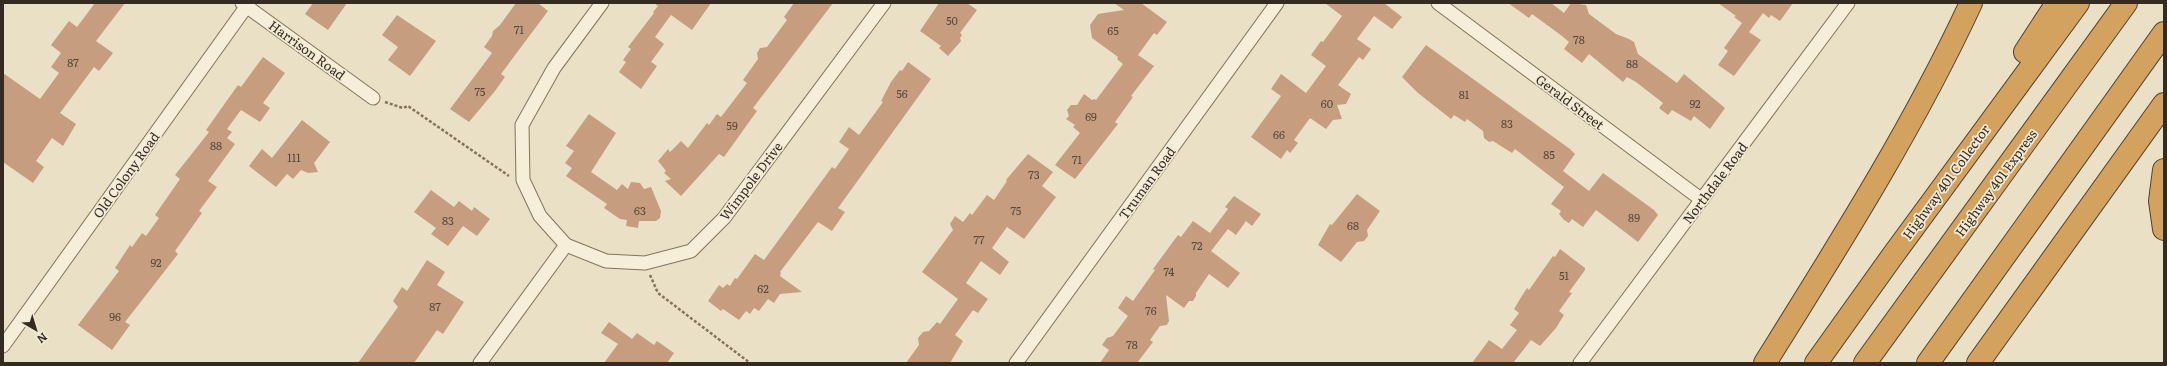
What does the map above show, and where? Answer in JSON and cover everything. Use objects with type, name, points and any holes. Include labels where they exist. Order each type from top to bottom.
[{"type":"highway","points":[[1765,363],[1822,272],[1942,65],[1972,3]]},
{"type":"highway","points":[[1891,258],[2057,3]]},
{"type":"highway","name":"Highway 401 Collector","points":[[1816,363],[2078,3]]},
{"type":"highway","name":"Highway 401 Express","points":[[1865,363],[2126,3]]},
{"type":"highway","points":[[1928,363],[2164,33]]},
{"type":"highway","points":[[1978,363],[2164,104]]},
{"type":"highway","points":[[2164,170],[2160,201],[2164,230]]},
{"type":"street","points":[[480,363],[566,245],[540,216],[523,180],[522,125],[554,68],[602,3]]},
{"type":"street","name":"Wimpole Drive","points":[[566,245],[606,261],[646,263],[691,251],[724,218],[884,3]]},
{"type":"street","name":"Truman Road","points":[[1016,363],[1277,3]]},
{"type":"street","name":"Gerald Street","points":[[1438,3],[1702,200]]},
{"type":"street","name":"Northdale Road","points":[[1580,363],[1848,3]]},
{"type":"street","name":"Harrison Road","points":[[246,4],[373,98]]},
{"type":"street","name":"Old Colony Road","points":[[3,346],[246,4]]},
{"type":"path","points":[[373,98],[403,108],[408,106],[516,182],[523,180]]},
{"type":"path","points":[[646,263],[658,293],[750,363]]},
{"type":"building","points":[[95,3],[125,3],[96,41],[113,53],[99,71],[94,67],[60,113],[76,124],[63,146],[52,138],[36,161],[44,167],[33,183],[3,162],[3,73],[40,99],[59,73],[51,67],[61,53],[51,45],[69,21],[77,27]]},
{"type":"building","points":[[313,3],[347,3],[328,30],[305,14]]},
{"type":"building","points":[[516,3],[538,3],[548,11],[501,74],[505,77],[469,122],[450,109],[492,53],[484,47],[492,36],[493,31],[500,25]]},
{"type":"building","points":[[654,3],[711,3],[692,30],[671,15],[655,37],[664,44],[651,62],[657,66],[641,89],[619,72],[626,62],[623,60],[631,49],[628,47],[658,6]]},
{"type":"building","points":[[794,3],[833,3],[753,108],[757,111],[724,157],[719,154],[681,196],[665,181],[671,179],[664,173],[666,171],[658,161],[668,149],[670,152],[681,141],[688,148],[707,123],[709,125],[717,114],[721,117],[747,83],[743,80],[758,59],[757,53],[760,48],[767,47],[787,20],[784,17]]},
{"type":"building","points":[[939,3],[967,3],[977,10],[960,33],[962,35],[960,38],[961,41],[948,56],[939,48],[941,46],[920,31]]},
{"type":"building","points":[[1114,3],[1141,3],[1167,22],[1157,35],[1154,33],[1138,55],[1154,66],[1131,96],[1133,97],[1115,122],[1118,124],[1075,179],[1055,165],[1080,133],[1073,127],[1075,125],[1066,119],[1069,116],[1067,110],[1071,105],[1077,105],[1084,94],[1092,100],[1096,100],[1123,64],[1117,59],[1118,57],[1092,38],[1090,25],[1098,14],[1124,10]]},
{"type":"building","points":[[1325,3],[1384,3],[1402,17],[1392,29],[1374,16],[1357,39],[1371,49],[1363,60],[1359,57],[1338,85],[1351,94],[1346,104],[1337,105],[1342,119],[1333,120],[1326,129],[1310,118],[1294,140],[1298,143],[1290,153],[1287,150],[1281,159],[1251,137],[1281,96],[1271,89],[1281,74],[1306,93],[1326,66],[1311,55],[1321,41],[1323,42],[1342,16]]},
{"type":"building","points":[[1508,3],[1551,3],[1564,13],[1571,3],[1586,5],[1589,14],[1616,34],[1634,42],[1638,54],[1677,83],[1684,74],[1725,108],[1710,129],[1694,116],[1691,121],[1672,110],[1668,115],[1659,108],[1663,103],[1636,82],[1627,77],[1623,82],[1589,54],[1582,63],[1564,49],[1569,42],[1562,36],[1532,14],[1529,18]]},
{"type":"building","points":[[1718,3],[1793,3],[1780,21],[1771,15],[1769,18],[1763,13],[1749,32],[1761,40],[1734,76],[1718,65],[1728,51],[1724,48],[1742,23],[1734,17],[1736,16]]},
{"type":"building","points":[[397,15],[436,41],[410,76],[388,60],[398,47],[382,35]]},
{"type":"building","points":[[1426,45],[1570,149],[1575,154],[1563,171],[1589,191],[1603,173],[1654,210],[1658,215],[1638,242],[1596,210],[1583,227],[1572,219],[1569,223],[1564,220],[1559,214],[1561,211],[1551,204],[1564,187],[1515,149],[1512,153],[1493,141],[1489,142],[1484,138],[1483,131],[1467,119],[1465,122],[1454,115],[1451,119],[1418,93],[1402,77]]},
{"type":"building","points":[[263,57],[285,73],[263,103],[270,108],[260,122],[241,110],[227,129],[232,132],[227,138],[235,144],[208,181],[217,187],[199,211],[202,213],[175,251],[178,254],[125,322],[130,325],[112,350],[78,325],[119,271],[115,268],[130,245],[132,247],[142,233],[146,236],[159,218],[155,215],[180,179],[175,175],[209,132],[206,130],[238,85],[241,87]]},
{"type":"building","points":[[908,62],[931,79],[838,208],[845,212],[832,231],[818,222],[780,272],[780,276],[802,292],[780,294],[774,303],[768,299],[759,311],[754,308],[750,314],[746,311],[739,320],[723,309],[721,311],[708,301],[719,285],[723,288],[727,284],[730,286],[735,278],[737,279],[755,254],[764,260],[832,167],[835,169],[849,149],[839,142],[849,127],[859,135],[883,102],[881,101],[891,82],[900,70],[902,71]]},
{"type":"building","points":[[589,114],[616,133],[591,172],[617,190],[622,184],[628,189],[631,182],[640,183],[644,189],[651,187],[661,211],[660,218],[656,221],[639,221],[638,228],[626,226],[627,220],[620,219],[604,208],[607,204],[566,176],[572,168],[565,163],[574,151],[566,146]]},
{"type":"building","points":[[302,120],[330,142],[314,163],[318,172],[308,173],[301,170],[293,179],[287,174],[276,187],[249,166],[262,149],[272,158]]},
{"type":"building","points":[[1028,154],[1053,172],[1042,186],[1056,197],[1024,239],[1007,227],[992,248],[1009,262],[1000,275],[981,261],[966,283],[988,299],[978,313],[973,310],[955,335],[963,341],[950,363],[906,363],[919,345],[918,338],[923,332],[929,331],[937,322],[940,324],[958,299],[922,272],[953,230],[950,224],[955,216],[963,222],[970,213],[972,215],[987,195],[994,200],[1007,181],[1006,180]]},
{"type":"building","points":[[431,190],[454,207],[459,201],[472,211],[474,207],[490,219],[477,236],[463,226],[448,246],[431,234],[436,228],[414,212]]},
{"type":"building","points":[[1357,194],[1380,211],[1367,230],[1368,236],[1364,241],[1357,242],[1341,262],[1318,245],[1330,224],[1332,225]]},
{"type":"building","points":[[1234,196],[1261,214],[1252,226],[1246,221],[1236,235],[1228,229],[1211,251],[1240,273],[1228,288],[1209,274],[1196,293],[1193,301],[1189,301],[1184,308],[1166,295],[1169,321],[1167,325],[1160,326],[1150,340],[1153,342],[1137,363],[1100,363],[1109,350],[1102,345],[1107,338],[1113,336],[1128,316],[1118,308],[1126,296],[1133,301],[1155,270],[1153,269],[1178,235],[1181,237],[1193,221],[1210,233],[1228,209],[1225,207]]},
{"type":"building","points":[[1560,249],[1585,268],[1585,270],[1569,292],[1572,293],[1559,311],[1564,315],[1556,328],[1540,346],[1531,340],[1513,363],[1472,363],[1489,340],[1502,349],[1517,330],[1510,325],[1519,313],[1514,309],[1527,288],[1529,290],[1553,256],[1555,257]]},
{"type":"building","points":[[427,260],[445,272],[437,285],[464,302],[443,334],[437,330],[414,363],[358,363],[398,307],[393,301],[402,287],[407,291]]},
{"type":"building","points":[[609,322],[632,339],[637,333],[654,345],[657,341],[674,353],[667,363],[604,363],[618,344],[601,333]]}]
